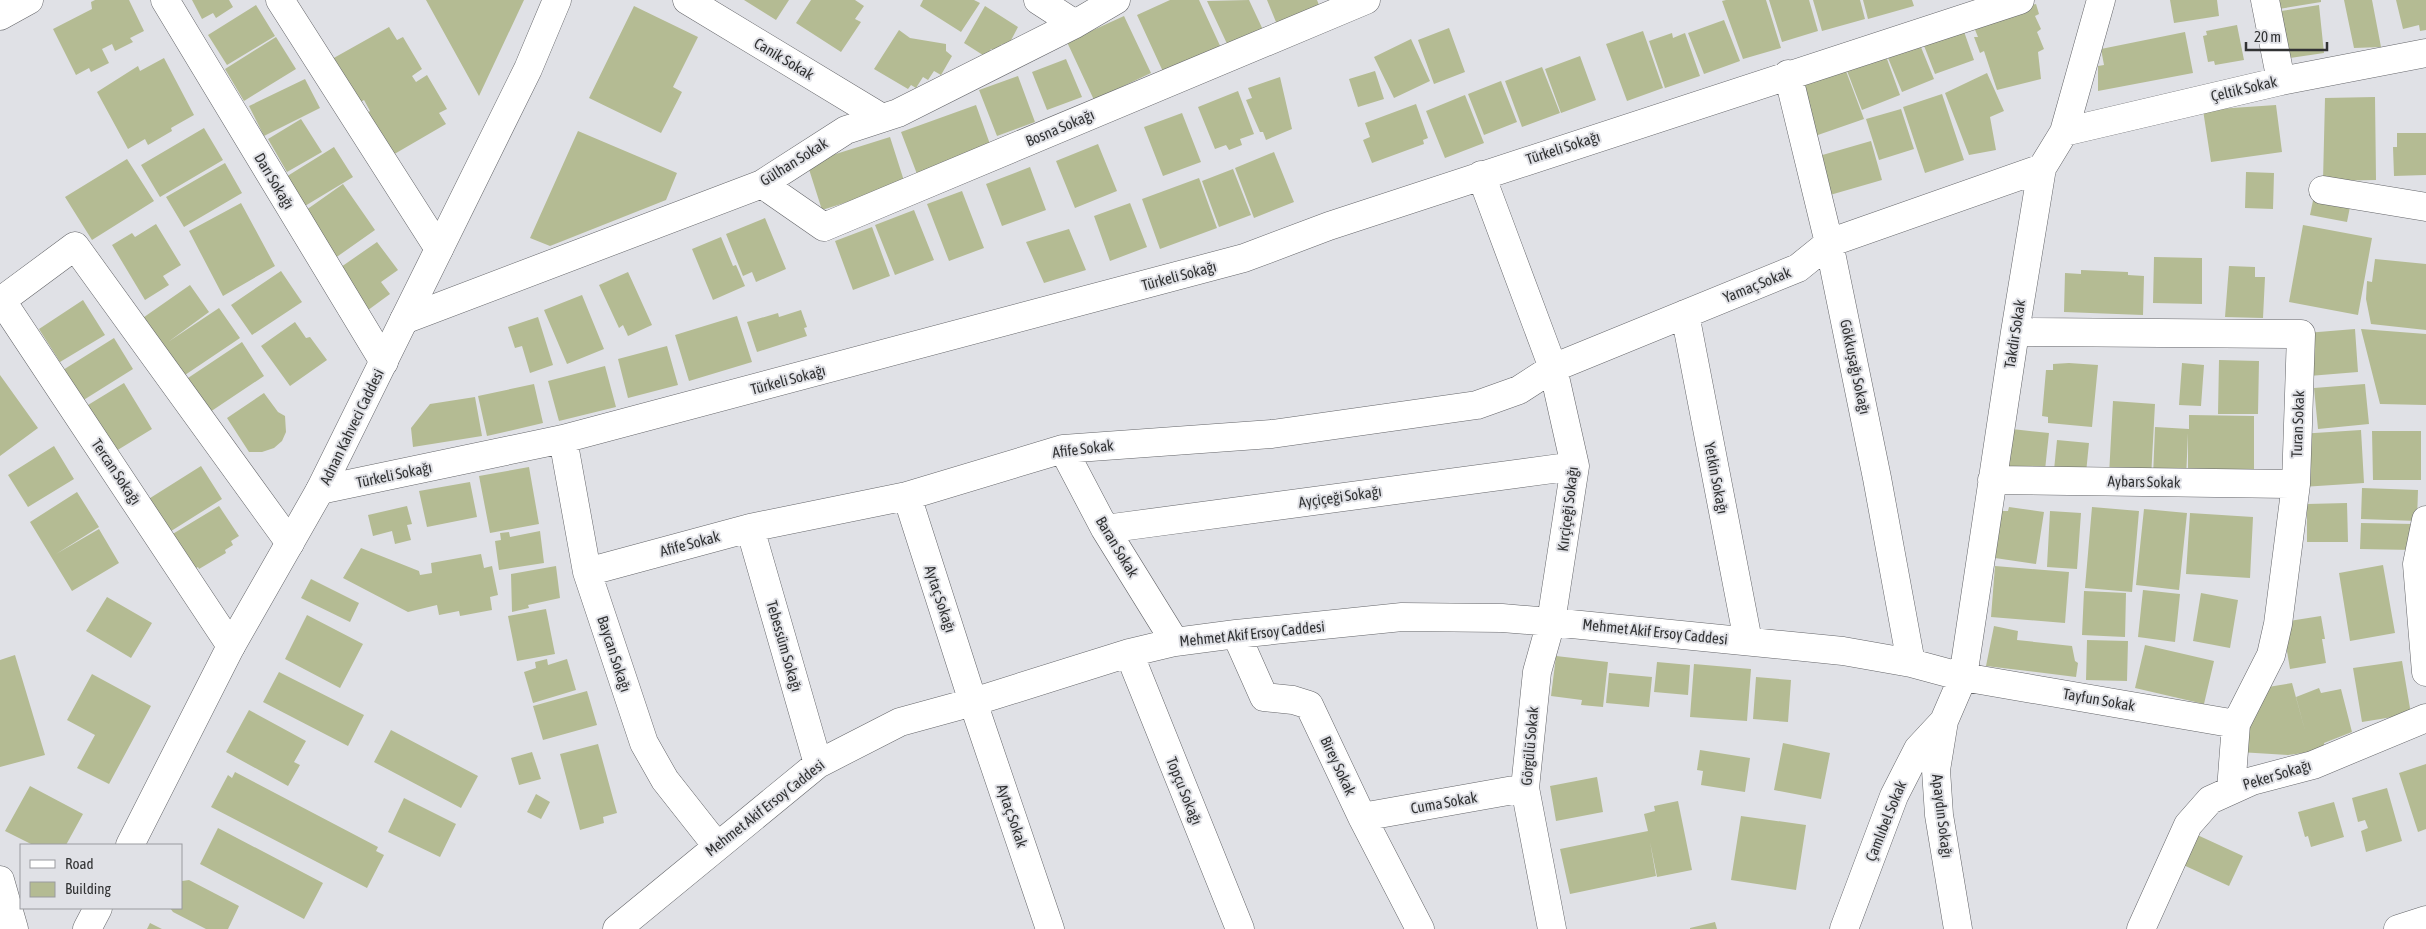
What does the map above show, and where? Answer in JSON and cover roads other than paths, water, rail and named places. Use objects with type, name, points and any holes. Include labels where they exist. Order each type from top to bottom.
[{"type":"street","points":[[0,16],[30,0]]},
{"type":"street","name":"Darı Sokağı","points":[[165,0],[384,362]]},
{"type":"street","points":[[280,0],[439,249]]},
{"type":"street","name":"Adnan Kahveci Caddesi","points":[[131,844],[231,646],[320,490],[528,69],[557,0]]},
{"type":"street","name":"Canik Sokak","points":[[687,0],[882,118]]},
{"type":"street","points":[[1038,0],[1075,24]]},
{"type":"street","name":"Gülhan Sokak","points":[[404,320],[762,184],[846,130],[898,113],[1075,24],[1116,0]]},
{"type":"street","name":"Bosna Sokağı","points":[[762,184],[824,227],[1366,0]]},
{"type":"street","name":"Türkeli Sokağı","points":[[320,490],[563,439],[1244,258],[1329,226],[1788,74],[2020,0]]},
{"type":"street","name":"Takdir Sokak","points":[[1962,677],[2042,168],[2064,132],[2101,0]]},
{"type":"street","points":[[2266,0],[2281,80]]},
{"type":"street","name":"Çeltik Sokak","points":[[2064,132],[2281,80],[2426,53]]},
{"type":"street","name":"Gökkuşağı Sokağı","points":[[1788,74],[1829,243],[1878,478],[1911,663]]},
{"type":"street","name":"Yamaç Sokak","points":[[1554,368],[1798,268],[1829,243],[2042,168]]},
{"type":"street","name":"Kırçiçeği Sokağı","points":[[1481,176],[1554,368],[1576,466],[1551,622]]},
{"type":"street","points":[[2323,190],[2426,207]]},
{"type":"street","points":[[1,299],[75,246],[290,543]]},
{"type":"street","name":"Tercan Sokağı","points":[[1,299],[231,646]]},
{"type":"street","name":"Yetkin Sokağı","points":[[1685,314],[1748,641]]},
{"type":"street","name":"Turan Sokak","points":[[2015,332],[2300,334],[2296,484],[2278,624],[2271,655],[2236,724],[2231,790]]},
{"type":"street","name":"Afife Sokak","points":[[587,572],[750,528],[906,496],[1063,449],[1272,434],[1477,405],[1519,390],[1554,368]]},
{"type":"street","name":"Baycan Sokağı","points":[[563,439],[587,572],[644,743],[665,780],[717,846]]},
{"type":"street","name":"Baran Sokak","points":[[1063,449],[1105,529],[1175,642]]},
{"type":"street","name":"Ayçiçeği Sokağı","points":[[1105,529],[1576,466]]},
{"type":"street","name":"Aybars Sokak","points":[[1992,480],[2296,484]]},
{"type":"street","name":"Aytaç Sokağı","points":[[906,496],[973,702]]},
{"type":"street","points":[[2426,520],[2421,563],[2426,672]]},
{"type":"street","name":"Tebessüm Sokağı","points":[[750,528],[818,764]]},
{"type":"street","name":"Mehmet Akif Ersoy Caddesi","points":[[620,928],[818,764],[900,722],[973,702],[1129,653],[1175,642],[1402,617],[1502,618],[1843,650],[1911,663],[1962,677]]},
{"type":"street","name":"Görgülü Sokak","points":[[1551,622],[1537,672],[1526,788],[1552,929]]},
{"type":"street","name":"Birey Sokak","points":[[1236,634],[1264,697],[1293,700],[1310,705],[1362,817],[1420,929]]},
{"type":"street","name":"Topçu Sokağı","points":[[1129,653],[1240,929]]},
{"type":"street","name":"Apaydın Sokağı","points":[[1958,929],[1939,815],[1936,770],[1944,721],[1962,677]]},
{"type":"street","name":"Tayfun Sokak","points":[[1962,677],[2236,724]]},
{"type":"street","name":"Aytaç Sokak","points":[[973,702],[1050,929]]},
{"type":"street","name":"Peker Sokağı","points":[[2141,929],[2188,825],[2210,800],[2252,781],[2313,765],[2426,718]]},
{"type":"street","name":"Çamlıbel Sokak","points":[[1844,929],[1894,796],[1918,749],[1944,721]]},
{"type":"street","name":"Cuma Sokak","points":[[1362,817],[1526,788]]},
{"type":"street","points":[[0,880],[14,929]]},
{"type":"street","points":[[87,929],[97,909]]},
{"type":"street","points":[[2398,929],[2426,920]]}]
